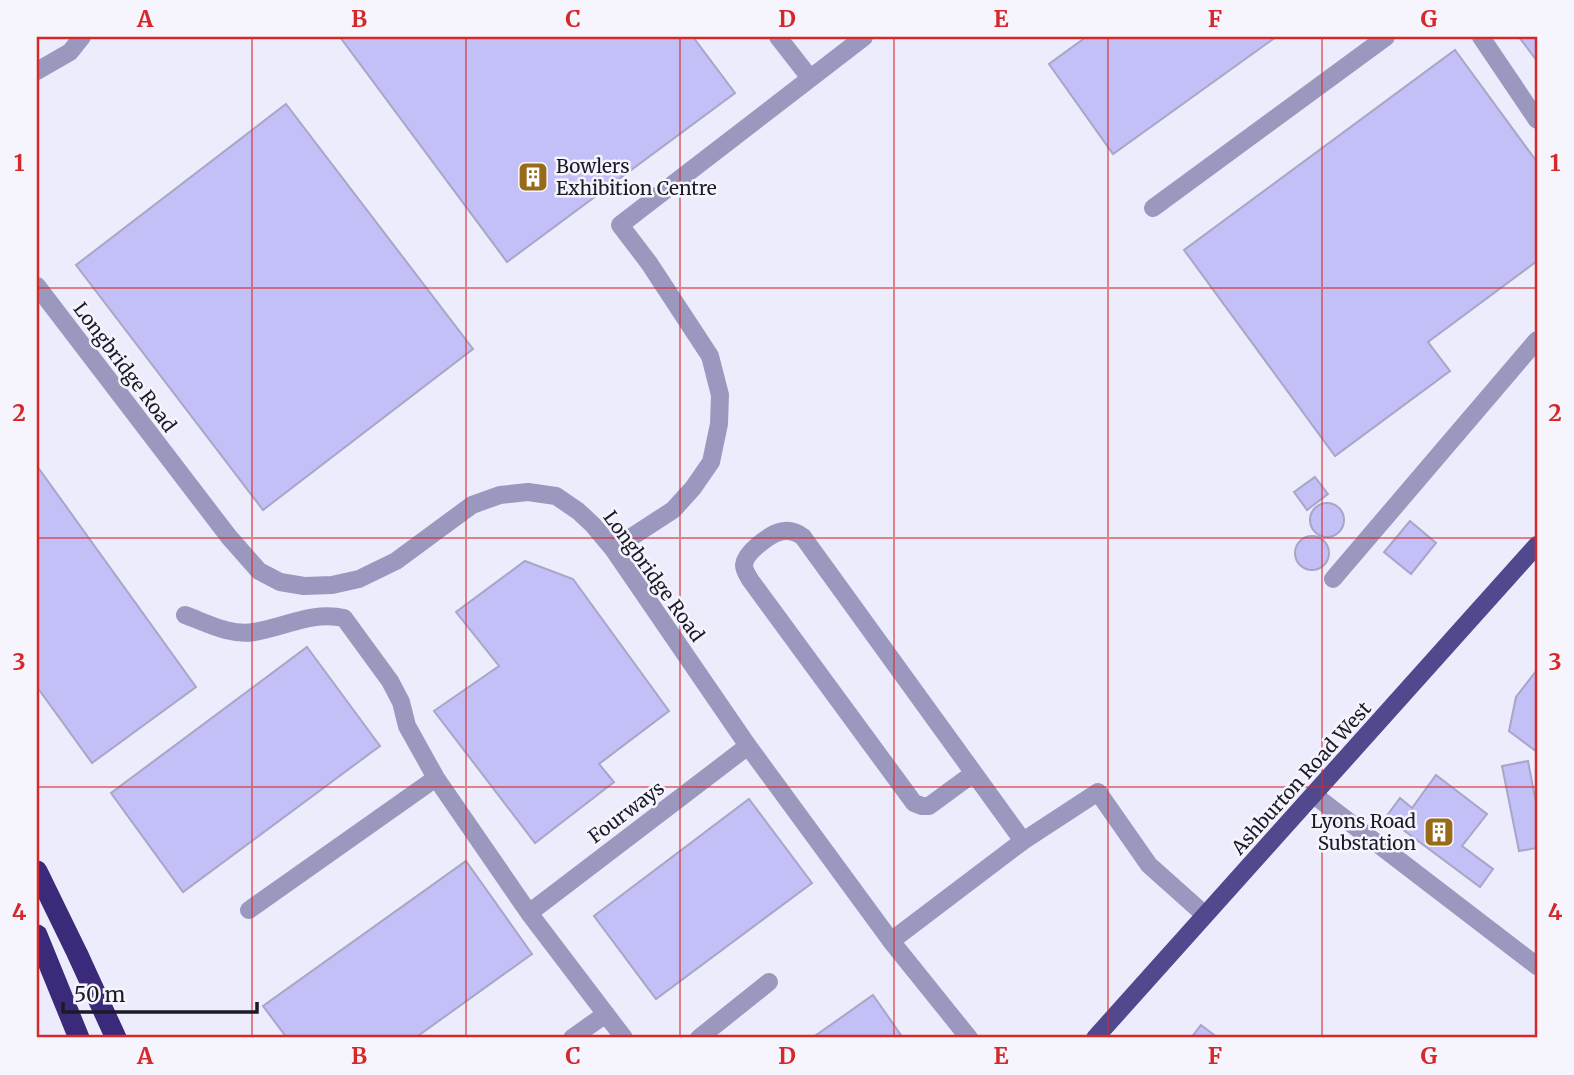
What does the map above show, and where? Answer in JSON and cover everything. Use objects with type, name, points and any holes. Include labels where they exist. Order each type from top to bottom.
[{"type":"highway","points":[[37,871],[116,1038]]},
{"type":"highway","points":[[37,935],[79,1038]]},
{"type":"main road","name":"Ashburton Road West","points":[[1095,1038],[1537,545]]},
{"type":"street","points":[[37,71],[70,52],[82,37]]},
{"type":"street","points":[[778,37],[810,78]]},
{"type":"street","points":[[613,549],[673,510],[693,488],[711,462],[719,424],[720,395],[710,356],[649,263],[620,225],[864,37]]},
{"type":"street","points":[[1153,208],[1386,37]]},
{"type":"street","points":[[1481,37],[1537,120]]},
{"type":"street","name":"Longbridge Road","points":[[37,286],[229,537],[259,571],[280,582],[304,586],[332,585],[359,579],[396,561],[472,505],[500,495],[528,492],[555,496],[578,511],[613,549],[748,746],[891,941],[969,1038]]},
{"type":"street","points":[[1333,579],[1537,340]]},
{"type":"street","points":[[974,773],[929,806],[914,803],[746,574],[744,564],[755,548],[780,531],[797,532],[803,537],[974,773],[1023,841]]},
{"type":"street","points":[[186,615],[231,632],[252,632],[313,616],[344,618],[390,681],[401,702],[407,726],[436,778],[529,913],[624,1038]]},
{"type":"street","name":"Fourways","points":[[529,913],[748,746]]},
{"type":"street","points":[[249,910],[436,778]]},
{"type":"street","points":[[891,941],[1023,841],[1098,792],[1149,865],[1205,915]]},
{"type":"street","points":[[1314,795],[1537,966]]},
{"type":"street","points":[[699,1038],[769,982]]},
{"type":"street","points":[[572,1038],[606,1014]]},
{"type":"shaded area","points":[[37,37],[1537,37],[1537,1038],[37,1038]]},
{"type":"building","name":"Bowlers Exhibition Centre","points":[[340,37],[693,37],[735,93],[507,262]]},
{"type":"building","points":[[1086,37],[1276,37],[1113,154],[1049,64]]},
{"type":"building","points":[[1519,37],[1537,37],[1537,61]]},
{"type":"building","points":[[1455,50],[1537,162],[1537,261],[1428,342],[1450,371],[1335,456],[1184,250]]},
{"type":"building","points":[[286,104],[473,349],[263,510],[76,265]]},
{"type":"building","points":[[37,466],[196,687],[92,763],[37,687]]},
{"type":"building","points":[[1315,477],[1328,494],[1307,510],[1294,492]]},
{"type":"building","points":[[1327,503],[1339,508],[1344,520],[1339,532],[1327,537],[1315,532],[1310,520],[1315,508]]},
{"type":"building","points":[[1410,521],[1436,543],[1411,574],[1384,552]]},
{"type":"building","points":[[1312,536],[1324,541],[1329,553],[1324,565],[1312,570],[1300,565],[1295,553],[1300,541]]},
{"type":"building","points":[[525,561],[573,579],[669,711],[599,764],[614,782],[535,843],[434,711],[499,666],[456,612]]},
{"type":"building","points":[[307,647],[380,746],[183,892],[111,793]]},
{"type":"building","points":[[1537,670],[1537,752],[1509,731],[1516,697]]},
{"type":"building","points":[[1528,761],[1537,808],[1537,848],[1519,851],[1502,766]]},
{"type":"building","name":"Lyons Road Substation","points":[[1436,775],[1487,814],[1462,846],[1493,869],[1480,887],[1386,817],[1400,798],[1412,808]]},
{"type":"building","points":[[749,799],[812,883],[656,999],[594,916]]},
{"type":"building","points":[[466,861],[532,954],[415,1038],[287,1038],[263,1006]]},
{"type":"building","points":[[873,995],[903,1038],[812,1038]]},
{"type":"building","points":[[1201,1025],[1218,1038],[1191,1038]]},
{"type":"place","name":"Bowlers Exhibition Centre","points":[[533,177]]},
{"type":"place","name":"Lyons Road Substation","points":[[1439,832]]}]
